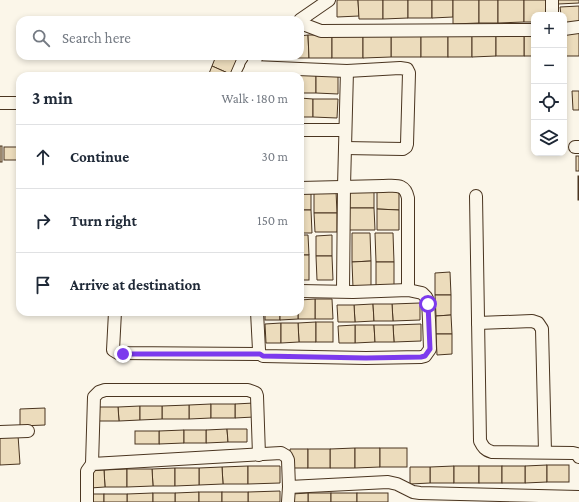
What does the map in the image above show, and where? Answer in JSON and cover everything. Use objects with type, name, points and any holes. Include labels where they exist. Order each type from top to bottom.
[{"type":"street","points":[[304,18],[329,0]]},
{"type":"street","points":[[552,0],[552,12]]},
{"type":"street","points":[[304,23],[321,31],[531,30]]},
{"type":"street","points":[[567,29],[579,27]]},
{"type":"street","points":[[251,66],[347,70],[407,69],[409,73],[408,136],[406,147],[403,149],[345,148]]},
{"type":"street","points":[[343,291],[347,70]]},
{"type":"street","points":[[0,103],[16,103]]},
{"type":"street","points":[[304,130],[345,130]]},
{"type":"street","points":[[304,188],[397,186],[405,189],[408,198],[408,290]]},
{"type":"street","points":[[476,196],[480,441],[483,447],[492,452],[573,453],[577,454],[579,457]]},
{"type":"street","points":[[115,316],[113,350],[118,354],[260,354],[263,356],[350,358],[423,357],[430,349],[428,301],[422,294],[408,290],[304,291]]},
{"type":"street","points":[[257,316],[260,354]]},
{"type":"street","points":[[478,323],[532,321],[538,323],[542,329],[545,452]]},
{"type":"street","points":[[87,502],[87,471],[92,464],[94,397],[105,390],[248,390],[256,392],[259,454]]},
{"type":"street","points":[[0,432],[28,431]]},
{"type":"street","points":[[92,464],[281,453],[286,456],[288,460],[288,502]]},
{"type":"street","points":[[289,488],[388,482],[397,484],[413,492],[420,498],[579,497]]},
{"type":"street","points":[[578,502],[579,489]]},
{"type":"building","points":[[337,0],[358,0],[359,16],[337,17]]},
{"type":"building","points":[[358,0],[383,0],[383,19],[359,19]]},
{"type":"building","points":[[383,0],[408,0],[408,18],[383,19]]},
{"type":"building","points":[[408,0],[432,0],[432,18],[408,18]]},
{"type":"building","points":[[432,0],[453,0],[453,17],[432,18]]},
{"type":"building","points":[[453,0],[479,0],[479,23],[453,24]]},
{"type":"building","points":[[479,0],[498,0],[498,23],[479,23]]},
{"type":"building","points":[[498,0],[524,0],[524,22],[498,23]]},
{"type":"building","points":[[524,0],[546,0],[547,12],[531,12],[531,22],[524,22]]},
{"type":"building","points":[[558,0],[579,0],[579,3],[558,4]]},
{"type":"building","points":[[579,6],[579,22],[567,23],[567,12],[561,12],[560,7]]},
{"type":"building","points":[[531,33],[531,56],[524,56],[524,34]]},
{"type":"building","points":[[567,33],[579,33],[579,56],[567,56]]},
{"type":"building","points":[[421,34],[421,57],[391,57],[391,35]]},
{"type":"building","points":[[421,34],[448,34],[448,57],[421,57]]},
{"type":"building","points":[[448,34],[472,34],[472,57],[448,57]]},
{"type":"building","points":[[472,34],[496,34],[496,56],[472,57]]},
{"type":"building","points":[[496,34],[524,34],[524,56],[496,56]]},
{"type":"building","points":[[308,35],[309,58],[304,58],[304,36]]},
{"type":"building","points":[[308,35],[332,35],[332,58],[309,58]]},
{"type":"building","points":[[332,35],[363,35],[363,58],[332,58]]},
{"type":"building","points":[[363,35],[391,35],[391,57],[363,58]]},
{"type":"building","points":[[214,60],[236,60],[231,72],[226,72],[212,66]]},
{"type":"building","points":[[212,66],[226,72],[210,72]]},
{"type":"building","points":[[304,73],[316,73],[316,93],[304,93]]},
{"type":"building","points":[[316,73],[338,73],[338,94],[316,93]]},
{"type":"building","points":[[572,91],[579,91],[579,110],[573,110]]},
{"type":"building","points":[[304,98],[313,99],[313,117],[304,117]]},
{"type":"building","points":[[313,99],[338,99],[337,118],[313,117]]},
{"type":"building","points":[[0,146],[2,146],[2,162],[0,162]]},
{"type":"building","points":[[4,147],[16,147],[16,160],[4,160]]},
{"type":"building","points":[[576,156],[579,156],[579,171],[576,171]]},
{"type":"building","points":[[579,176],[579,200],[578,200]]},
{"type":"building","points":[[374,187],[374,208],[348,208],[348,188]]},
{"type":"building","points":[[377,188],[399,188],[399,210],[377,209]]},
{"type":"building","points":[[311,189],[311,210],[304,210],[304,190]]},
{"type":"building","points":[[336,191],[337,213],[314,213],[314,192]]},
{"type":"building","points":[[348,208],[374,208],[375,230],[348,230]]},
{"type":"building","points":[[377,209],[399,210],[399,230],[377,230]]},
{"type":"building","points":[[304,210],[311,210],[312,233],[304,233]]},
{"type":"building","points":[[314,213],[337,213],[337,232],[315,232]]},
{"type":"building","points":[[352,233],[370,233],[371,261],[352,262]]},
{"type":"building","points":[[375,233],[393,233],[394,262],[376,262]]},
{"type":"building","points":[[304,235],[308,235],[309,255],[304,255]]},
{"type":"building","points":[[332,235],[332,256],[316,256],[316,236]]},
{"type":"building","points":[[304,255],[309,255],[309,280],[304,280]]},
{"type":"building","points":[[316,256],[332,256],[333,280],[317,280]]},
{"type":"building","points":[[371,261],[371,287],[353,288],[352,262]]},
{"type":"building","points":[[376,262],[394,262],[394,286],[376,287]]},
{"type":"building","points":[[450,272],[451,295],[435,295],[435,273]]},
{"type":"building","points":[[435,295],[451,295],[451,315],[436,316]]},
{"type":"building","points":[[315,299],[332,299],[333,319],[315,319]]},
{"type":"building","points":[[315,299],[315,319],[298,319],[298,316],[304,316],[304,300]]},
{"type":"building","points":[[420,303],[420,320],[393,321],[392,304]]},
{"type":"building","points":[[373,304],[374,321],[355,322],[354,305]]},
{"type":"building","points":[[373,304],[392,304],[393,321],[374,321]]},
{"type":"building","points":[[337,305],[354,305],[355,322],[338,322]]},
{"type":"building","points":[[451,315],[452,334],[436,334],[436,316]]},
{"type":"building","points":[[265,316],[280,316],[280,320],[265,320]]},
{"type":"building","points":[[280,316],[298,316],[298,319],[280,320]]},
{"type":"building","points":[[316,322],[316,342],[299,342],[298,323]]},
{"type":"building","points":[[316,322],[333,322],[333,342],[316,342]]},
{"type":"building","points":[[281,323],[281,343],[266,343],[265,324]]},
{"type":"building","points":[[281,323],[298,323],[299,342],[281,343]]},
{"type":"building","points":[[421,324],[421,341],[394,342],[393,325]]},
{"type":"building","points":[[355,325],[374,325],[375,342],[355,343]]},
{"type":"building","points":[[355,325],[355,343],[339,343],[338,326]]},
{"type":"building","points":[[374,325],[393,325],[394,342],[375,342]]},
{"type":"building","points":[[436,334],[452,334],[452,354],[437,355]]},
{"type":"building","points":[[254,403],[254,417],[235,418],[235,404]]},
{"type":"building","points":[[211,404],[211,418],[189,419],[189,405]]},
{"type":"building","points":[[211,404],[235,404],[235,418],[211,418]]},
{"type":"building","points":[[189,405],[189,419],[162,419],[162,406]]},
{"type":"building","points":[[140,406],[140,420],[119,421],[118,407]]},
{"type":"building","points":[[140,406],[162,406],[162,419],[140,420]]},
{"type":"building","points":[[95,407],[118,407],[119,421],[96,421]]},
{"type":"building","points":[[45,408],[45,425],[20,426],[20,409]]},
{"type":"building","points":[[227,429],[228,442],[206,443],[206,430]]},
{"type":"building","points":[[227,429],[247,429],[247,442],[228,442]]},
{"type":"building","points":[[184,430],[184,443],[159,444],[159,431]]},
{"type":"building","points":[[184,430],[206,430],[206,443],[184,443]]},
{"type":"building","points":[[135,431],[159,431],[159,444],[135,444]]},
{"type":"building","points":[[18,435],[20,464],[0,465],[0,436]]},
{"type":"building","points":[[355,448],[355,468],[330,468],[330,449]]},
{"type":"building","points":[[355,448],[380,448],[380,467],[355,468]]},
{"type":"building","points":[[380,448],[407,448],[407,467],[380,467]]},
{"type":"building","points":[[290,449],[308,449],[308,468],[291,468]]},
{"type":"building","points":[[308,449],[330,449],[330,468],[308,468]]},
{"type":"building","points":[[547,465],[547,482],[525,483],[525,466]]},
{"type":"building","points":[[547,465],[569,465],[569,482],[547,482]]},
{"type":"building","points":[[248,466],[248,484],[223,484],[222,467]]},
{"type":"building","points":[[248,466],[280,466],[280,483],[248,484]]},
{"type":"building","points":[[454,466],[454,483],[430,483],[430,467]]},
{"type":"building","points":[[454,466],[479,466],[479,483],[454,483]]},
{"type":"building","points":[[479,466],[502,466],[502,483],[479,483]]},
{"type":"building","points":[[502,466],[525,466],[525,483],[502,483]]},
{"type":"building","points":[[222,467],[223,484],[199,485],[199,468]]},
{"type":"building","points":[[410,467],[430,467],[430,483],[410,484]]},
{"type":"building","points":[[175,468],[175,486],[153,486],[152,469]]},
{"type":"building","points":[[175,468],[199,468],[199,485],[175,486]]},
{"type":"building","points":[[127,469],[127,487],[105,487],[104,470]]},
{"type":"building","points":[[127,469],[152,469],[153,486],[127,487]]},
{"type":"building","points":[[104,470],[105,487],[90,488],[89,471]]},
{"type":"building","points":[[280,491],[280,502],[248,502],[248,492]]},
{"type":"building","points":[[199,492],[199,502],[175,502],[175,493]]},
{"type":"building","points":[[199,492],[222,492],[222,502],[199,502]]},
{"type":"building","points":[[222,492],[248,492],[248,502],[222,502]]},
{"type":"building","points":[[153,493],[153,502],[127,502],[127,494]]},
{"type":"building","points":[[153,493],[175,493],[175,502],[153,502]]},
{"type":"building","points":[[308,493],[331,493],[331,502],[308,502]]},
{"type":"building","points":[[308,493],[308,502],[292,502],[292,494]]},
{"type":"building","points":[[331,493],[357,493],[357,502],[331,502]]},
{"type":"building","points":[[357,493],[388,493],[388,502],[357,502]]},
{"type":"building","points":[[90,494],[104,494],[104,502],[90,502]]},
{"type":"building","points":[[104,494],[127,494],[127,502],[104,502]]},
{"type":"route","points":[[123,354],[260,354],[263,356],[366,358],[423,357],[430,349],[428,304]]}]
